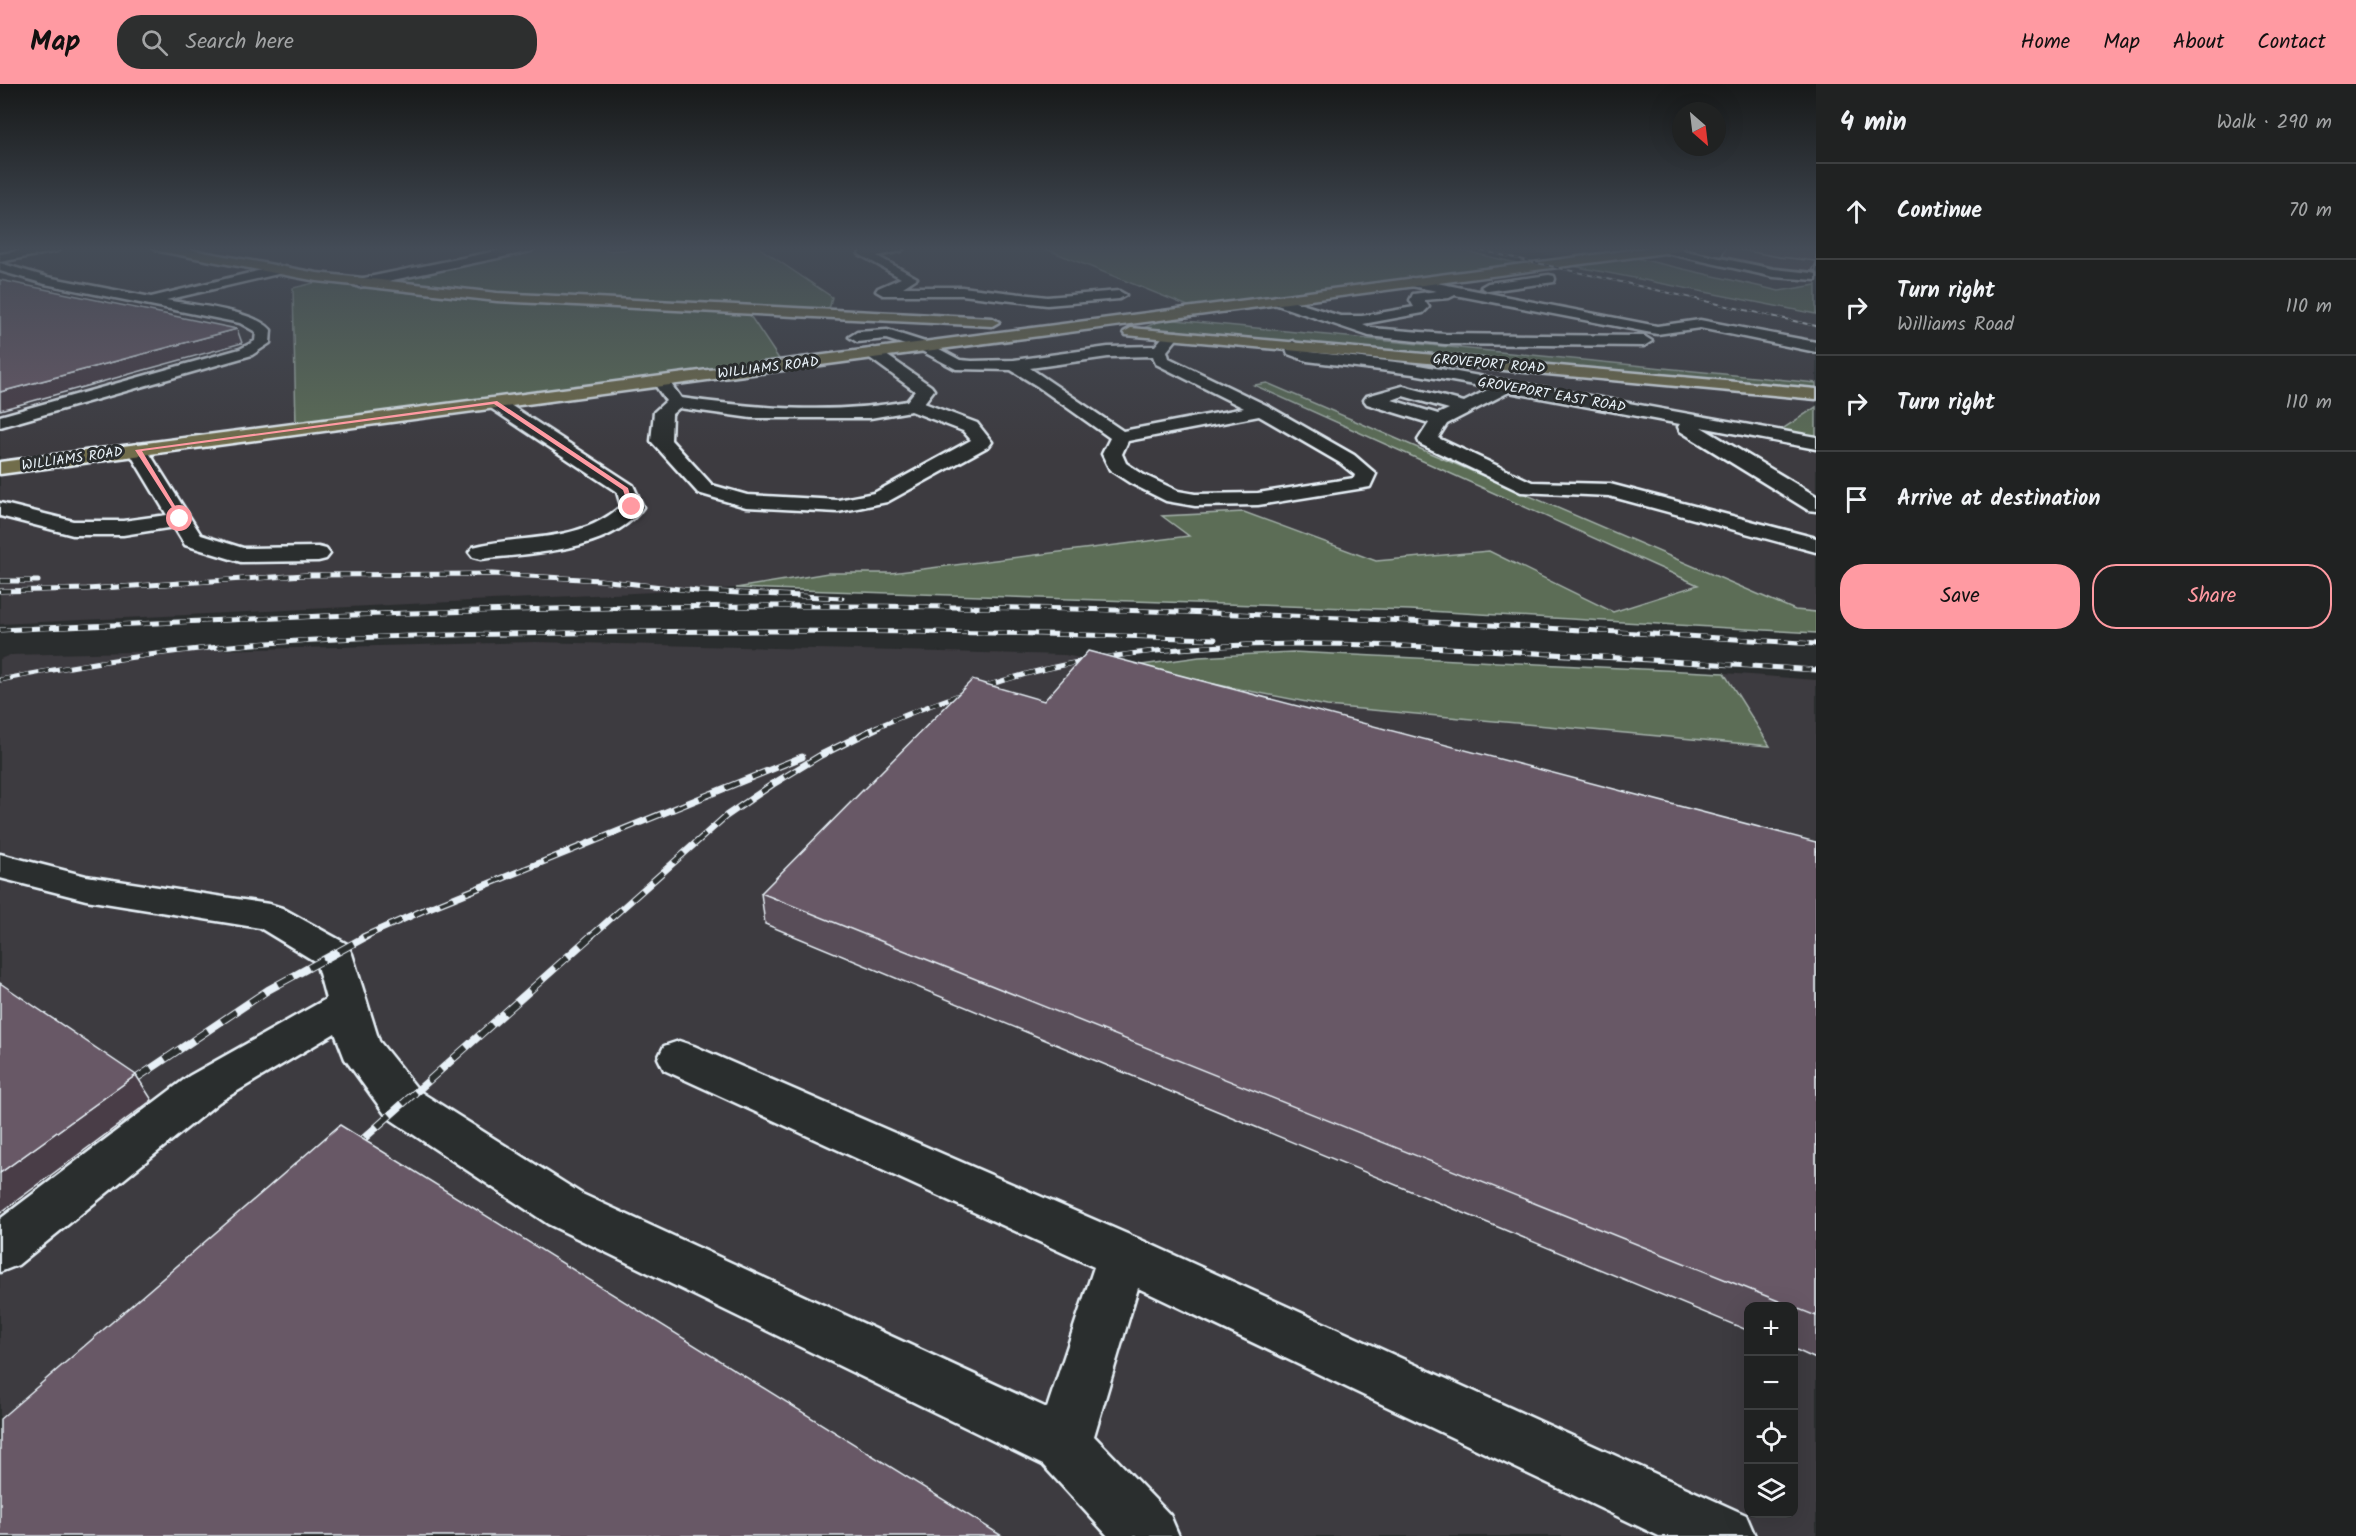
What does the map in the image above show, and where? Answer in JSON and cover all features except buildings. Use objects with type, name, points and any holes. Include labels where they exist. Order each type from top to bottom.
[{"type":"main road","name":"GROVEPORT ROAD","points":[[849,315],[1065,326],[1816,394]]},
{"type":"main road","name":"WILLIAMS ROAD","points":[[0,468],[1156,315]]},
{"type":"lane","points":[[0,422],[246,352],[262,343],[264,330],[244,320],[219,315]]},
{"type":"lane","points":[[836,315],[869,353],[925,390],[913,405]]},
{"type":"lane","points":[[1322,315],[1381,333],[1445,339],[1642,342],[1652,340],[1657,330]]},
{"type":"lane","points":[[1339,320],[1362,320],[1391,315]]},
{"type":"lane","points":[[1580,315],[1657,330],[1700,324],[1816,347]]},
{"type":"lane","points":[[1477,327],[1494,340]]},
{"type":"lane","points":[[857,337],[886,334],[923,346],[956,364],[1014,365],[1108,352],[1160,351]]},
{"type":"lane","points":[[1120,437],[1112,454],[1117,466],[1173,497],[1195,500],[1258,499],[1363,483],[1366,474],[1347,459],[1262,410],[1162,361],[1160,351],[1172,335]]},
{"type":"lane","name":"GROVEPORT EAST ROAD","points":[[1293,346],[1294,351],[1307,356],[1413,369],[1816,443]]},
{"type":"lane","points":[[1014,365],[1043,382],[1120,437],[1262,410]]},
{"type":"lane","points":[[660,381],[675,402],[751,413],[870,413],[913,405],[970,427],[982,442],[880,498],[838,506],[746,501],[705,489],[661,441],[663,412],[675,402]]},
{"type":"lane","points":[[1506,386],[1440,420],[1427,440],[1528,488],[1610,490],[1816,545]]},
{"type":"lane","points":[[1440,420],[1373,400],[1404,391],[1466,408]]},
{"type":"lane","points":[[481,552],[564,542],[613,525],[632,507],[626,489],[495,403]]},
{"type":"lane","points":[[1664,415],[1816,505]]},
{"type":"lane","points":[[138,450],[193,540],[241,555],[318,554]]},
{"type":"lane","points":[[0,510],[73,528],[123,528],[180,519]]},
{"type":"lane","points":[[0,866],[86,888],[269,917],[333,954],[360,1047],[403,1104],[565,1209],[1063,1445],[1149,1536]]},
{"type":"lane","points":[[0,1249],[204,1089],[348,1005]]},
{"type":"lane","points":[[679,1058],[1123,1256],[1725,1536]]},
{"type":"lane","points":[[1063,1445],[1123,1256]]},
{"type":"shaded area","points":[[0,315],[1816,315],[1816,383],[1165,319],[1143,329],[1816,390],[1816,407],[1777,432],[1816,450],[1816,612],[1795,610],[1267,383],[1255,385],[1699,585],[1613,612],[1489,551],[1376,561],[1244,512],[1163,516],[1190,536],[891,573],[828,573],[736,588],[0,624]]},
{"type":"shaded area","points":[[536,642],[1065,655],[1327,706],[1769,746],[1724,673],[1816,680],[1816,1536],[0,1536],[0,659],[10,655]]},
{"type":"green space","points":[[294,315],[750,315],[781,362],[296,426]]},
{"type":"green space","points":[[1165,319],[1816,383],[1816,390],[1141,329]]},
{"type":"green space","points":[[1267,383],[1795,610],[1816,612],[1816,633],[1410,610],[736,588],[828,573],[891,573],[1189,536],[1162,516],[1244,512],[1376,561],[1489,551],[1613,612],[1698,585],[1254,385]]},
{"type":"green space","points":[[1816,407],[1816,440],[1776,433]]},
{"type":"green space","points":[[1293,652],[1724,673],[1770,746],[1327,706],[1127,667],[1199,657]]},
{"type":"railway","points":[[1766,315],[1816,326]]},
{"type":"railway","points":[[0,591],[87,589],[305,575],[492,574],[600,580],[697,591],[842,598]]},
{"type":"railway","points":[[0,581],[38,581]]},
{"type":"railway","points":[[0,630],[315,616],[525,610],[840,606],[1206,613],[1572,629],[1816,644]]},
{"type":"railway","points":[[0,680],[99,662],[174,652],[291,641],[382,637],[810,631],[1215,639]]},
{"type":"railway","points":[[874,728],[953,697],[1033,672],[1089,660],[1188,648],[1336,644],[1527,652],[1816,670]]},
{"type":"railway","points":[[590,937],[726,816],[821,755],[878,727]]},
{"type":"railway","points":[[363,937],[424,910],[802,757]]},
{"type":"railway","points":[[137,1078],[268,990],[367,936]]},
{"type":"railway","points":[[352,1149],[591,936]]},
{"type":"route","points":[[180,519],[138,450],[495,403],[626,489],[632,507]]}]
